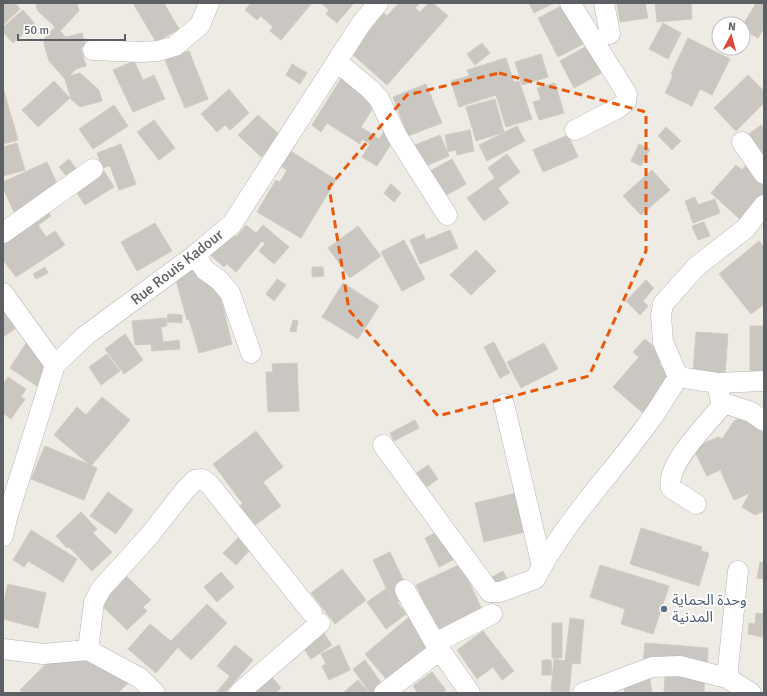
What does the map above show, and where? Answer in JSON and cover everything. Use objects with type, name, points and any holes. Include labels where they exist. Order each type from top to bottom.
[{"type":"street","points":[[94,50],[140,52],[158,51],[175,46],[200,24],[209,3]]},
{"type":"street","name":"Rue Rouis Kadour","points":[[3,536],[16,489],[55,365],[85,336],[195,255],[232,224],[361,24],[378,3]]},
{"type":"street","points":[[570,3],[627,94],[626,102],[618,108],[575,130]]},
{"type":"street","points":[[604,3],[610,34]]},
{"type":"street","points":[[337,62],[370,89],[379,99],[397,136],[447,215]]},
{"type":"street","points":[[742,142],[764,174]]},
{"type":"street","points":[[3,233],[93,169]]},
{"type":"street","points":[[764,204],[745,229],[697,266],[664,304],[661,315],[663,342],[678,377],[719,392],[764,421]]},
{"type":"street","points":[[195,255],[205,270],[219,280],[230,293],[251,352]]},
{"type":"street","points":[[3,293],[55,365]]},
{"type":"street","points":[[383,445],[490,592],[500,592],[535,579],[547,556],[573,518],[647,426],[678,377]]},
{"type":"street","points":[[719,392],[764,380]]},
{"type":"street","points":[[696,504],[671,488],[671,474],[680,458],[720,408],[719,392]]},
{"type":"street","points":[[504,404],[542,566]]},
{"type":"street","points":[[88,650],[94,602],[101,589],[149,536],[185,490],[195,480],[202,479],[209,484],[316,618],[239,693]]},
{"type":"street","points":[[3,511],[16,489]]},
{"type":"street","points":[[727,678],[738,571]]},
{"type":"street","points":[[405,590],[437,646],[470,693]]},
{"type":"street","points":[[384,693],[437,646],[492,614]]},
{"type":"street","points":[[3,649],[43,654],[88,650],[140,678],[155,693]]},
{"type":"street","points":[[584,693],[652,667],[680,666],[727,678],[751,693]]},
{"type":"highlighted area","points":[[499,73],[646,112],[646,251],[589,376],[438,416],[349,310],[329,187],[407,95]]},
{"type":"building","points":[[3,3],[15,3],[20,9],[3,25]]},
{"type":"building","points":[[39,3],[77,3],[79,11],[60,31],[66,37],[82,33],[85,44],[81,48],[86,66],[76,69],[69,76],[80,73],[99,90],[102,101],[80,107],[71,99],[65,79],[49,61],[43,40],[55,27],[38,11],[36,5]]},
{"type":"building","points":[[133,3],[164,3],[179,29],[156,42]]},
{"type":"building","points":[[251,3],[312,3],[281,40],[270,31],[273,27],[261,16],[257,20],[245,10]]},
{"type":"building","points":[[321,3],[354,3],[337,23],[326,14],[329,10]]},
{"type":"building","points":[[399,3],[420,3],[415,8],[420,12],[429,3],[433,3],[448,16],[387,85],[350,52],[384,13],[387,16]]},
{"type":"building","points":[[529,3],[554,3],[534,13]]},
{"type":"building","points":[[567,3],[587,42],[558,57],[538,18]]},
{"type":"building","points":[[617,3],[645,3],[648,18],[620,22]]},
{"type":"building","points":[[655,3],[691,3],[692,19],[657,22]]},
{"type":"building","points":[[756,3],[764,3],[764,28],[758,38],[751,34],[751,16],[748,16]]},
{"type":"building","points":[[23,10],[35,24],[13,43],[3,32],[3,27]]},
{"type":"building","points":[[663,23],[681,33],[668,59],[649,49]]},
{"type":"building","points":[[688,38],[711,50],[711,56],[724,56],[730,59],[712,95],[700,89],[692,106],[665,93],[673,76],[671,74]]},
{"type":"building","points":[[482,43],[490,53],[475,65],[467,54]]},
{"type":"building","points":[[590,44],[605,71],[574,88],[560,61]]},
{"type":"building","points":[[189,51],[208,99],[185,108],[165,60]]},
{"type":"building","points":[[541,54],[548,77],[522,85],[515,62]]},
{"type":"building","points":[[506,58],[514,82],[519,81],[532,119],[506,127],[496,95],[459,107],[451,81],[469,76],[467,70]]},
{"type":"building","points":[[134,61],[143,80],[154,75],[165,99],[133,112],[113,70]]},
{"type":"building","points":[[292,64],[307,73],[300,84],[286,75]]},
{"type":"building","points":[[347,69],[383,92],[361,127],[379,139],[387,127],[398,133],[377,166],[362,157],[370,144],[362,139],[360,144],[327,123],[321,132],[312,125]]},
{"type":"building","points":[[748,75],[764,91],[764,103],[736,131],[714,108]]},
{"type":"building","points":[[54,81],[70,98],[38,127],[22,110]]},
{"type":"building","points":[[555,83],[564,113],[539,120],[533,102],[541,100],[537,88]]},
{"type":"building","points":[[426,84],[442,123],[408,136],[393,97]]},
{"type":"building","points":[[229,89],[249,113],[230,130],[225,125],[217,132],[201,114]]},
{"type":"building","points":[[4,91],[18,140],[3,144],[3,92]]},
{"type":"building","points":[[495,99],[504,132],[476,141],[466,107]]},
{"type":"building","points":[[114,105],[128,126],[93,149],[79,129]]},
{"type":"building","points":[[258,115],[281,136],[261,157],[238,135]]},
{"type":"building","points":[[154,120],[175,148],[159,160],[137,132]]},
{"type":"building","points":[[761,125],[764,129],[764,163],[745,137]]},
{"type":"building","points":[[517,126],[525,141],[487,161],[479,145]]},
{"type":"building","points":[[666,127],[681,141],[672,150],[658,136]]},
{"type":"building","points":[[470,130],[474,151],[457,155],[456,150],[448,152],[445,135]]},
{"type":"building","points":[[440,135],[449,156],[424,167],[415,145]]},
{"type":"building","points":[[568,135],[578,157],[543,172],[533,150]]},
{"type":"building","points":[[17,143],[25,170],[3,176],[3,147]]},
{"type":"building","points":[[121,144],[136,184],[119,190],[110,166],[102,168],[97,153]]},
{"type":"building","points":[[639,144],[650,149],[641,166],[631,161]]},
{"type":"building","points":[[289,150],[336,180],[301,238],[257,212],[276,180],[280,182],[287,170],[279,165]]},
{"type":"building","points":[[507,154],[520,172],[498,188],[509,203],[484,221],[467,198],[495,178],[488,168]]},
{"type":"building","points":[[69,159],[77,170],[67,177],[59,167]]},
{"type":"building","points":[[452,159],[466,184],[445,196],[430,171]]},
{"type":"building","points":[[47,162],[61,192],[14,212],[3,188],[3,182]]},
{"type":"building","points":[[736,165],[742,170],[745,166],[764,183],[764,198],[743,222],[711,193]]},
{"type":"building","points":[[652,170],[670,190],[641,215],[623,196]]},
{"type":"building","points":[[104,171],[114,187],[85,205],[69,181],[95,176]]},
{"type":"building","points":[[391,184],[401,193],[394,202],[384,193]]},
{"type":"building","points":[[695,197],[698,205],[715,199],[720,213],[693,223],[685,201]]},
{"type":"building","points":[[41,201],[51,216],[38,225],[46,237],[55,231],[65,245],[16,277],[3,260],[3,226]]},
{"type":"building","points":[[704,222],[710,236],[698,240],[692,226]]},
{"type":"building","points":[[155,223],[172,251],[137,271],[121,242]]},
{"type":"building","points":[[246,225],[256,233],[263,225],[289,247],[274,264],[259,251],[265,244],[262,241],[236,272],[227,264],[224,267],[208,253],[227,230],[236,237]]},
{"type":"building","points":[[358,226],[381,256],[350,278],[328,248]]},
{"type":"building","points":[[450,230],[458,248],[420,264],[410,240],[424,234],[426,240]]},
{"type":"building","points":[[404,240],[425,279],[402,291],[381,252]]},
{"type":"building","points":[[759,241],[764,247],[764,304],[751,314],[719,274]]},
{"type":"building","points":[[476,250],[496,271],[471,295],[450,275]]},
{"type":"building","points":[[200,266],[216,278],[232,344],[199,353],[189,319],[187,320],[174,273]]},
{"type":"building","points":[[45,267],[48,273],[36,279],[33,274]]},
{"type":"building","points":[[312,267],[323,267],[324,276],[312,277]]},
{"type":"building","points":[[277,279],[286,285],[274,301],[266,294]]},
{"type":"building","points":[[646,280],[654,288],[643,301],[648,306],[640,315],[626,301]]},
{"type":"building","points":[[343,283],[379,306],[358,339],[322,317]]},
{"type":"building","points":[[3,311],[16,328],[3,337]]},
{"type":"building","points":[[168,314],[182,315],[182,323],[167,322]]},
{"type":"building","points":[[166,318],[167,326],[161,327],[163,342],[179,340],[180,349],[152,351],[151,344],[135,345],[132,321]]},
{"type":"building","points":[[293,320],[298,321],[296,332],[290,331]]},
{"type":"building","points":[[750,326],[764,326],[764,373],[750,373]]},
{"type":"building","points":[[696,332],[728,334],[725,375],[693,373]]},
{"type":"building","points":[[32,334],[54,361],[37,386],[10,368]]},
{"type":"building","points":[[125,334],[143,360],[124,374],[105,349]]},
{"type":"building","points":[[645,339],[665,356],[659,364],[675,378],[644,414],[613,387],[639,357],[633,352]]},
{"type":"building","points":[[494,342],[510,373],[500,378],[484,347]]},
{"type":"building","points":[[544,343],[558,369],[521,388],[507,362]]},
{"type":"building","points":[[107,354],[120,371],[101,385],[89,367]]},
{"type":"building","points":[[297,363],[299,411],[268,412],[266,372],[273,372],[272,364]]},
{"type":"building","points":[[8,377],[26,389],[21,397],[25,399],[11,419],[3,413],[3,384]]},
{"type":"building","points":[[102,397],[130,420],[91,466],[54,435],[77,407],[86,415]]},
{"type":"building","points":[[749,414],[756,428],[764,433],[764,511],[755,515],[742,507],[750,493],[734,500],[721,472],[722,469],[707,476],[693,448],[718,437],[722,439],[734,421]]},
{"type":"building","points":[[415,420],[419,428],[394,441],[390,433]]},
{"type":"building","points":[[256,431],[283,467],[263,482],[281,506],[254,526],[239,506],[243,504],[213,464]]},
{"type":"building","points":[[45,446],[97,468],[84,500],[31,479]]},
{"type":"building","points":[[428,465],[438,479],[421,491],[411,477]]},
{"type":"building","points":[[108,492],[133,510],[116,534],[90,516]]},
{"type":"building","points":[[516,493],[532,530],[484,542],[475,503]]},
{"type":"building","points":[[81,512],[97,529],[93,533],[112,552],[92,571],[56,536]]},
{"type":"building","points":[[641,528],[702,547],[701,551],[709,553],[699,586],[630,564]]},
{"type":"building","points":[[443,529],[457,558],[439,567],[425,538]]},
{"type":"building","points":[[31,530],[77,559],[63,582],[28,561],[24,567],[13,560]]},
{"type":"building","points":[[239,537],[251,549],[236,565],[223,553]]},
{"type":"building","points":[[390,552],[411,596],[394,604],[373,560]]},
{"type":"building","points":[[760,562],[764,563],[764,579],[757,578]]},
{"type":"building","points":[[461,564],[484,614],[438,634],[416,585]]},
{"type":"building","points":[[600,565],[669,586],[653,634],[621,624],[625,609],[590,597]]},
{"type":"building","points":[[342,569],[366,600],[335,624],[311,593]]},
{"type":"building","points":[[503,571],[507,579],[493,586],[490,578]]},
{"type":"building","points":[[221,572],[234,587],[217,602],[204,587]]},
{"type":"building","points":[[123,573],[151,600],[143,607],[147,611],[127,630],[96,600]]},
{"type":"building","points":[[8,584],[46,593],[38,628],[3,619],[3,605]]},
{"type":"building","points":[[387,588],[406,614],[386,629],[367,602]]},
{"type":"building","points":[[207,604],[227,623],[191,660],[171,641]]},
{"type":"building","points":[[756,613],[764,614],[762,637],[748,634],[749,623],[755,624]]},
{"type":"building","points":[[409,617],[435,648],[391,685],[365,654]]},
{"type":"building","points":[[570,618],[584,620],[580,664],[572,663],[569,693],[551,691],[554,659],[565,661]]},
{"type":"building","points":[[552,623],[562,623],[562,658],[552,658]]},
{"type":"building","points":[[150,624],[178,647],[156,673],[128,649]]},
{"type":"building","points":[[483,631],[514,671],[502,680],[493,667],[477,679],[457,650]]},
{"type":"building","points":[[323,632],[332,645],[311,659],[302,646]]},
{"type":"building","points":[[645,643],[708,648],[707,668],[643,663]]},
{"type":"building","points":[[235,645],[253,660],[225,693],[216,693],[230,676],[217,666]]},
{"type":"building","points":[[339,645],[350,670],[329,680],[322,666],[326,664],[321,654]]},
{"type":"building","points":[[74,648],[92,665],[101,656],[128,683],[118,693],[24,693],[20,690],[60,650]]},
{"type":"building","points":[[365,660],[385,688],[379,693],[370,693],[353,669]]},
{"type":"building","points":[[542,660],[551,660],[552,675],[542,675]]},
{"type":"building","points":[[267,671],[281,688],[275,693],[249,693]]},
{"type":"building","points":[[432,672],[446,690],[442,693],[418,693],[413,686]]},
{"type":"building","points":[[665,676],[705,677],[704,692],[730,693],[664,693]]},
{"type":"building","points":[[650,679],[652,693],[625,693],[623,683]]},
{"type":"building","points":[[358,680],[369,693],[343,693]]},
{"type":"place","name":"وحدة الحماية المدنية","points":[[664,609]]}]
